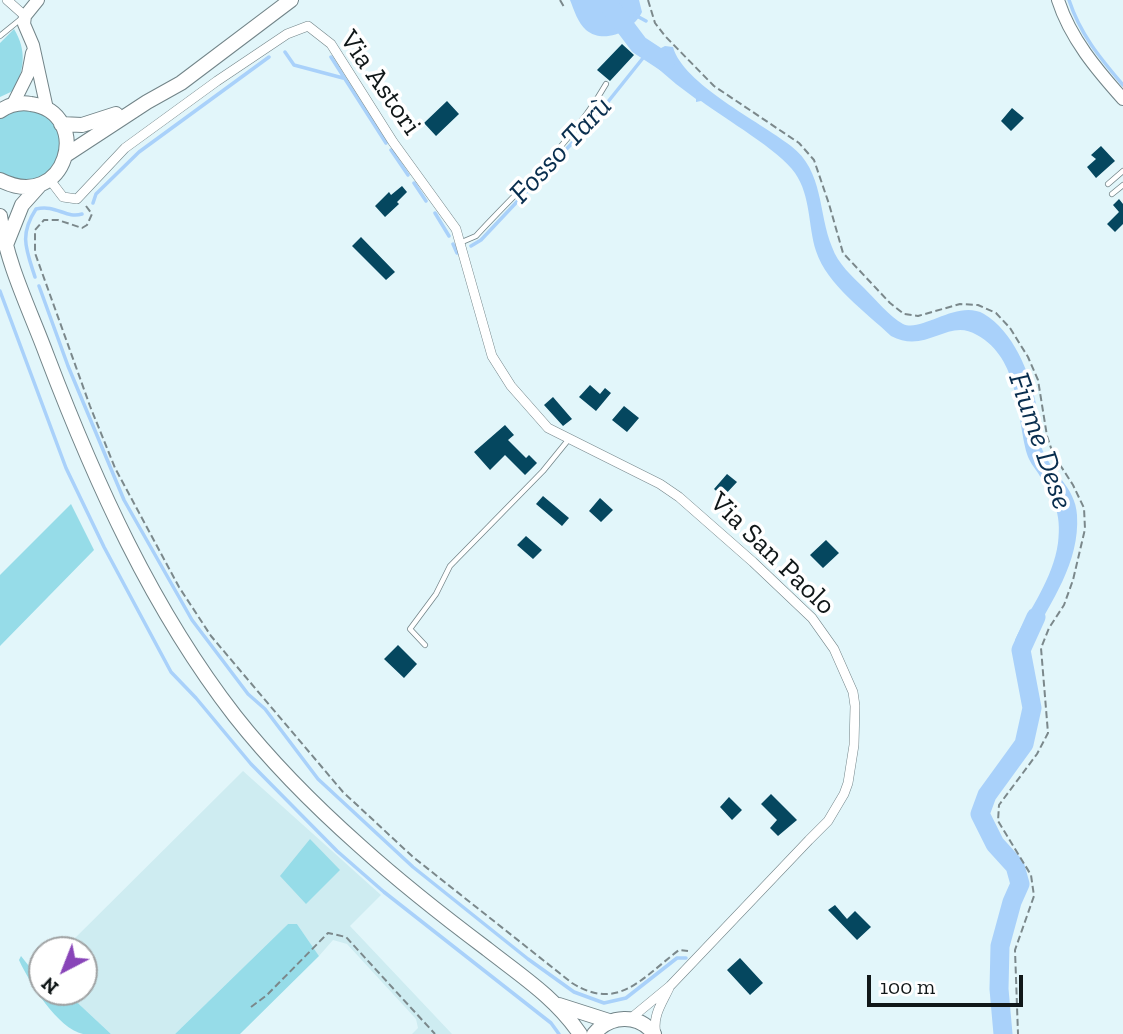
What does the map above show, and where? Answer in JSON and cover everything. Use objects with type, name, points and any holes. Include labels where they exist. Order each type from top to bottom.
[{"type":"main road","points":[[66,155],[181,83],[291,0]]},
{"type":"main road","points":[[61,124],[89,123],[147,102]]},
{"type":"main road","points":[[6,245],[22,205],[57,173],[66,155],[66,135],[61,124],[47,110],[25,103],[7,108]]},
{"type":"main road","points":[[0,180],[13,187],[27,188],[45,182]]},
{"type":"main road","points":[[0,216],[13,272],[114,517],[177,631],[213,686],[269,757],[358,845],[413,892],[558,1004],[580,1034]]},
{"type":"main road","points":[[558,1004],[609,1021],[630,1019],[641,1022],[655,1034]]},
{"type":"main road","points":[[594,1034],[609,1021]]},
{"type":"street","points":[[7,0],[25,16]]},
{"type":"street","points":[[38,0],[25,16],[24,24],[33,46],[47,110]]},
{"type":"street","points":[[1058,0],[1064,18],[1079,45],[1123,99]]},
{"type":"street","name":"Via Astori","points":[[77,198],[125,148],[155,125],[287,34],[308,26],[331,44],[393,142],[444,211],[461,243],[492,356],[511,386]]},
{"type":"street","points":[[7,108],[28,74],[33,46]]},
{"type":"street","points":[[45,182],[63,197],[77,198]]},
{"type":"street","name":"Via San Paolo","points":[[511,386],[548,428],[679,497],[753,562],[812,618],[834,649],[853,692],[855,745],[848,783],[828,821],[696,960],[630,1019]]},
{"type":"street","name":"Via San Paolo","points":[[655,1034],[656,1014],[670,986]]},
{"type":"lane","points":[[0,36],[25,16]]},
{"type":"lane","points":[[461,243],[476,236],[553,154],[587,115],[606,84]]},
{"type":"lane","points":[[1108,184],[1123,171]]},
{"type":"lane","points":[[1112,194],[1123,185]]},
{"type":"lane","points":[[425,645],[410,629],[436,594],[450,566],[543,471],[570,439]]},
{"type":"path","points":[[560,0],[564,7]]},
{"type":"path","points":[[648,0],[655,23],[714,86],[799,143],[814,160],[830,204],[843,253],[890,303],[904,314],[918,316],[960,304],[978,306],[996,313],[1010,328],[1038,380],[1047,436],[1053,454],[1084,508],[1085,529],[1073,580],[1064,605],[1049,628],[1041,648],[1048,733],[1037,754],[999,805],[998,821],[1022,856],[1031,875],[1034,896],[1015,950],[1018,1034]]},
{"type":"path","points":[[77,198],[92,214],[87,225],[82,228],[58,220],[44,220],[36,230],[35,253],[115,468],[179,587],[211,636],[237,669],[343,792],[413,857],[572,983],[588,993],[609,996],[628,988],[679,950],[688,951],[696,960]]},
{"type":"path","points":[[251,1007],[276,986],[328,933],[346,937],[435,1034]]},
{"type":"shaded area","points":[[570,0],[639,0],[642,12],[625,30],[601,36],[583,27]]},
{"type":"shaded area","points":[[14,29],[21,45],[22,66],[15,90],[0,97],[0,43]]},
{"type":"shaded area","points":[[650,46],[659,49],[665,46],[673,47],[691,75],[706,88],[802,156],[815,180],[828,234],[838,259],[893,317],[911,326],[963,310],[974,310],[994,321],[1012,342],[1025,366],[1033,392],[1041,446],[1072,496],[1077,515],[1077,533],[1069,565],[1030,642],[1015,640],[1051,569],[1058,543],[1059,522],[1052,498],[1028,457],[1014,388],[1001,358],[991,345],[966,331],[956,330],[916,341],[904,341],[891,336],[838,287],[821,263],[813,241],[804,191],[795,173],[751,135],[701,101],[696,102],[696,99],[641,54]]},
{"type":"shaded area","points":[[35,107],[56,122],[63,147],[54,171],[31,184],[0,176],[0,113]]},
{"type":"shaded area","points":[[71,504],[94,550],[0,646],[0,575]]},
{"type":"shaded area","points":[[243,771],[381,895],[350,926],[452,1034],[412,1034],[418,1028],[416,1019],[347,944],[333,940],[319,956],[297,924],[288,924],[175,1034],[111,1034],[81,1006],[98,1006],[98,936],[77,936]]},
{"type":"shaded area","points":[[310,839],[340,870],[306,904],[280,876]]},
{"type":"shaded area","points":[[288,924],[297,924],[319,956],[240,1034],[175,1034]]},
{"type":"shaded area","points":[[21,956],[28,965],[28,976],[19,960]]},
{"type":"shaded area","points":[[48,1006],[81,1006],[111,1034],[83,1034],[73,1030]]},
{"type":"building","points":[[622,44],[634,55],[610,81],[597,70]]},
{"type":"building","points":[[447,101],[459,114],[436,136],[424,123]]},
{"type":"building","points":[[1012,108],[1024,118],[1011,131],[1001,121]]},
{"type":"building","points":[[1101,146],[1115,161],[1096,178],[1087,167],[1096,159],[1091,155]]},
{"type":"building","points":[[402,186],[407,192],[385,217],[375,206],[389,192],[391,195]]},
{"type":"building","points":[[1119,199],[1123,204],[1123,224],[1115,232],[1107,224],[1119,212],[1113,205]]},
{"type":"building","points":[[361,237],[395,272],[386,280],[352,246]]},
{"type":"building","points":[[590,385],[600,394],[605,388],[611,393],[596,411],[579,397]]},
{"type":"building","points":[[553,397],[572,419],[563,426],[544,405]]},
{"type":"building","points":[[624,406],[639,418],[627,432],[612,420]]},
{"type":"building","points":[[505,425],[514,435],[508,440],[526,458],[529,455],[537,463],[525,475],[505,455],[490,470],[474,452]]},
{"type":"building","points":[[727,474],[737,482],[723,497],[714,489]]},
{"type":"building","points":[[543,496],[569,518],[562,526],[536,504]]},
{"type":"building","points":[[600,498],[613,510],[601,522],[589,511]]},
{"type":"building","points":[[526,536],[542,550],[533,559],[517,545]]},
{"type":"building","points":[[826,540],[839,553],[823,568],[810,555]]},
{"type":"building","points":[[398,645],[417,664],[404,678],[384,659]]},
{"type":"building","points":[[771,794],[797,820],[778,836],[770,828],[777,820],[761,804]]},
{"type":"building","points":[[729,797],[742,810],[732,820],[720,807]]},
{"type":"building","points":[[835,905],[847,919],[855,911],[871,927],[857,940],[828,910]]},
{"type":"building","points":[[740,958],[763,983],[750,995],[727,970]]},
{"type":"waterway","name":"Fiume Dese","points":[[605,0],[639,45],[665,62]]},
{"type":"waterway","points":[[1069,0],[1085,35],[1123,85]]},
{"type":"waterway","points":[[635,15],[646,21]]},
{"type":"waterway","points":[[285,52],[294,65],[343,78]]},
{"type":"waterway","name":"Fosso Tarù","points":[[471,246],[481,240],[591,123],[647,53]]},
{"type":"waterway","points":[[93,203],[96,194],[139,152],[269,57]]},
{"type":"waterway","name":"Fosso Tarù","points":[[331,57],[386,143]]},
{"type":"waterway","name":"Fosso Tarù","points":[[391,150],[408,175]]},
{"type":"waterway","name":"Fosso Tarù","points":[[414,183],[426,201]]},
{"type":"waterway","points":[[35,277],[27,250],[26,235],[36,209],[49,208],[71,215],[82,214]]},
{"type":"waterway","name":"Fosso Tarù","points":[[435,213],[449,236]]},
{"type":"waterway","name":"Fosso Tarù","points":[[453,244],[457,253],[460,252]]},
{"type":"waterway","points":[[39,286],[68,366],[124,500],[192,620],[318,779],[413,867],[528,959],[574,992],[604,1003],[626,998],[677,958],[686,958]]},
{"type":"waterway","points":[[0,291],[66,468],[104,547],[171,672],[251,764],[337,851],[384,892],[551,1023],[559,1034]]},
{"type":"waterway","name":"Fiume Dese","points":[[1003,1034],[999,989],[1000,946],[1020,884],[1015,866],[995,844],[980,814],[987,795],[1024,744],[1032,708],[1021,650],[1036,617]]}]
